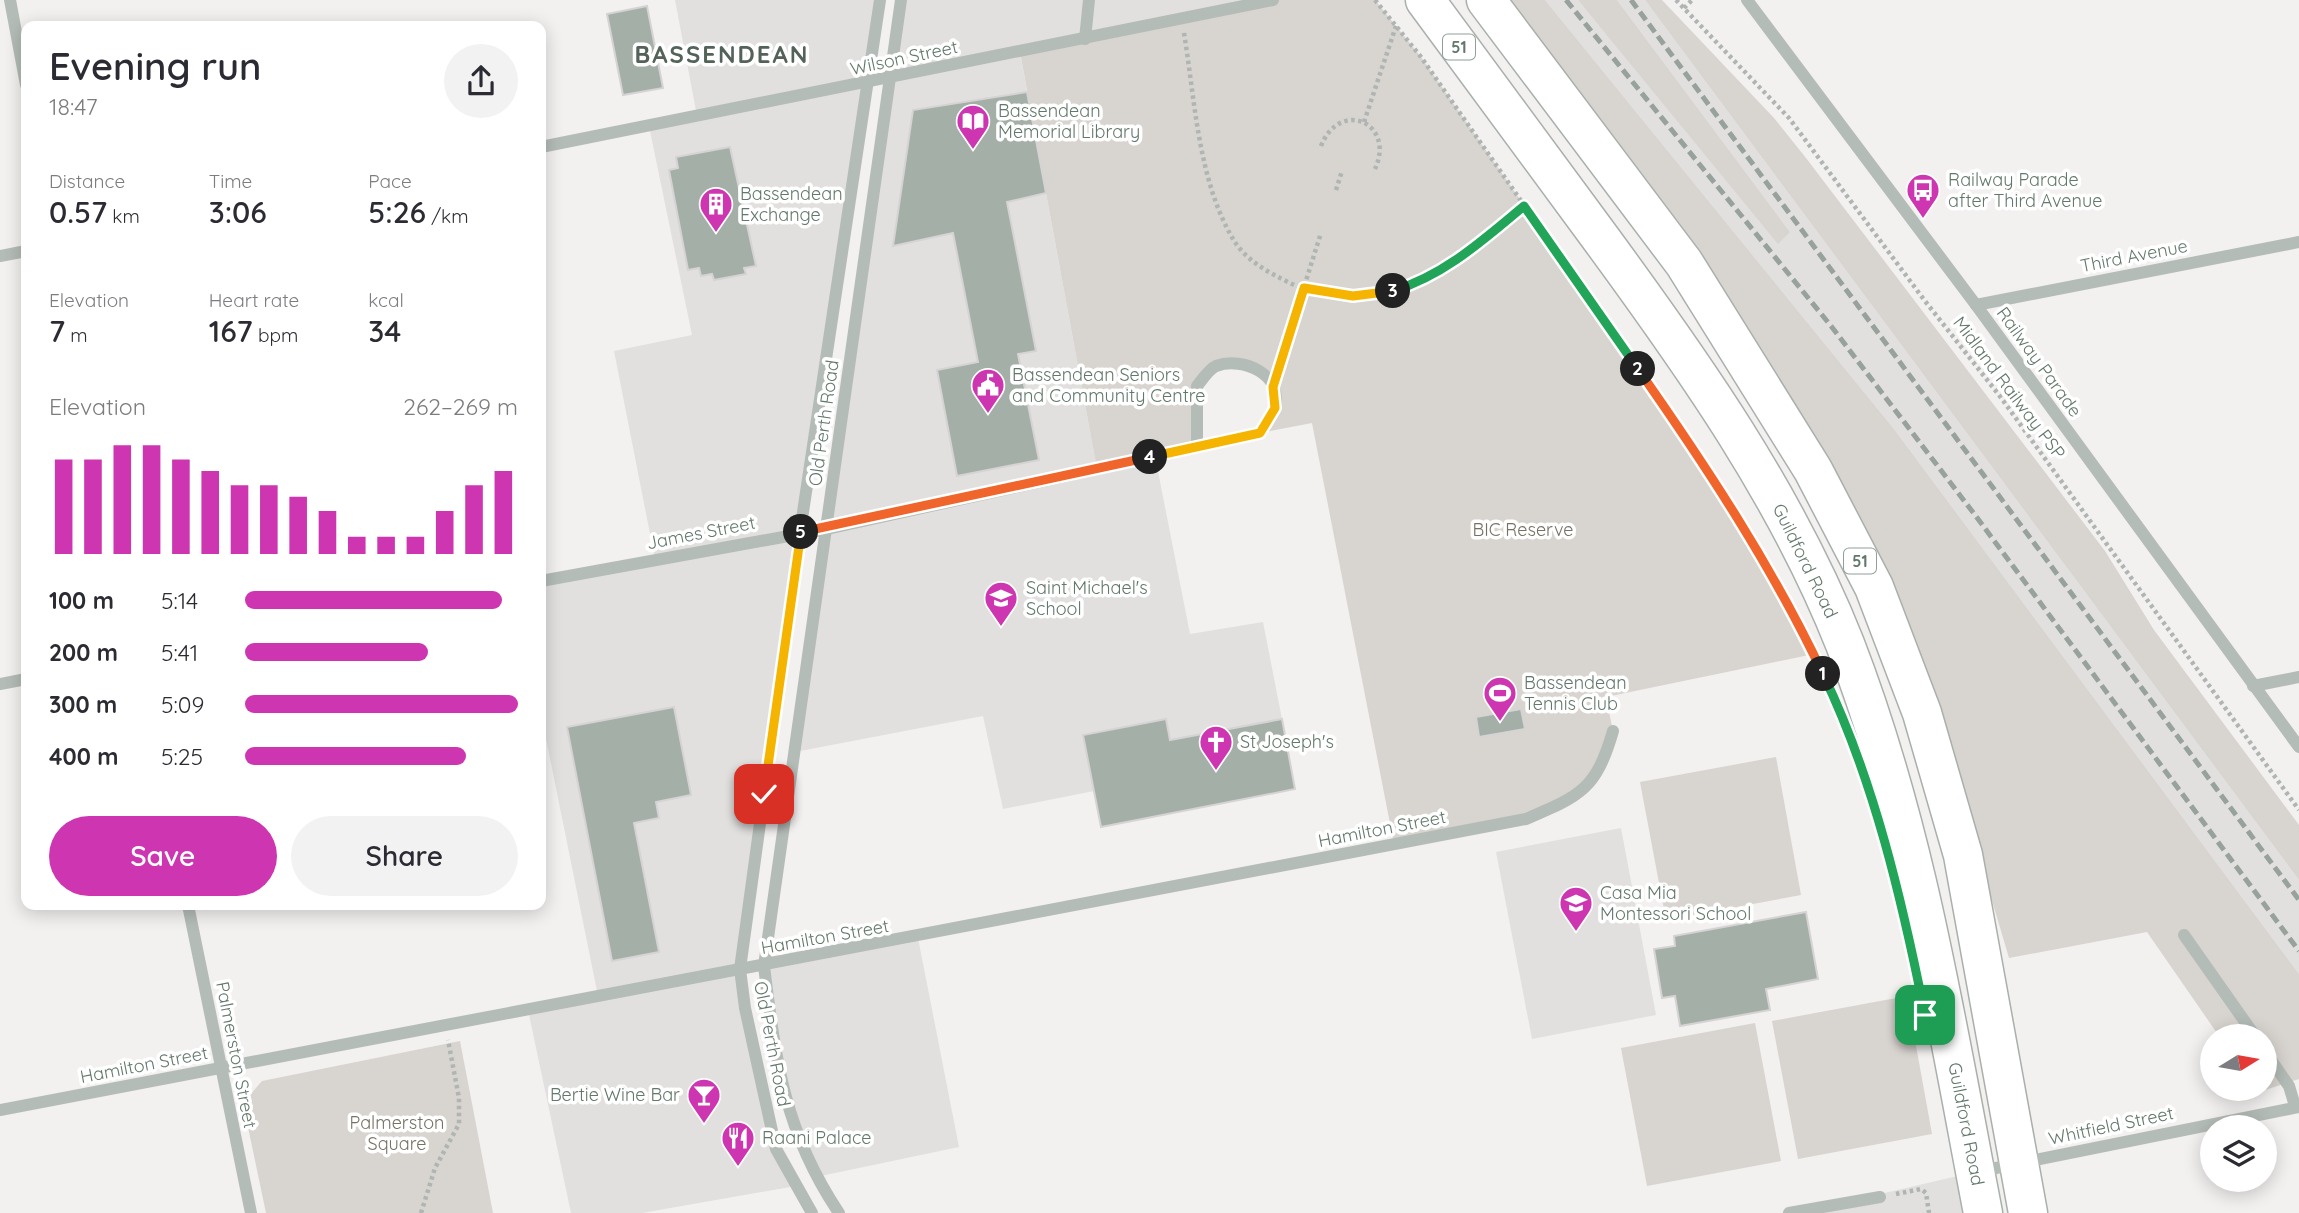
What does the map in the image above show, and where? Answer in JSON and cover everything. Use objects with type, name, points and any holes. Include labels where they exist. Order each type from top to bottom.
[{"type":"highway","name":"Guildford Road","points":[[1425,0],[1698,371],[1790,528],[1844,643],[1894,792],[1925,906],[1983,1213]]},
{"type":"highway","name":"51","points":[[1486,0],[1684,263],[1813,470],[1874,587],[1922,713],[1963,855],[2028,1213]]},
{"type":"street","points":[[10,0],[21,58]]},
{"type":"street","name":"Old Perth Road","points":[[812,1213],[776,1149],[745,1009],[740,969],[800,532],[880,0]]},
{"type":"street","name":"Old Perth Road","points":[[839,1213],[811,1165],[787,1104],[776,1065],[764,967],[901,0]]},
{"type":"street","points":[[1085,39],[1089,0]]},
{"type":"street","name":"Wilson Street","points":[[546,147],[889,80],[1273,0]]},
{"type":"street","name":"Railway Parade","points":[[1747,0],[1976,305],[2299,747]]},
{"type":"street","name":"Third Avenue","points":[[1976,305],[2299,242]]},
{"type":"street","points":[[0,256],[21,252]]},
{"type":"street","points":[[1196,447],[1197,386],[1214,366],[1241,361],[1259,369],[1273,387]]},
{"type":"street","name":"James Street","points":[[546,580],[827,528],[1260,433],[1275,408],[1273,387]]},
{"type":"street","points":[[2253,686],[2299,677]]},
{"type":"street","points":[[0,684],[21,680]]},
{"type":"street","name":"Hamilton Street","points":[[0,1110],[740,969],[764,967],[1526,820],[1575,797],[1596,777],[1605,760],[1612,731]]},
{"type":"street","name":"Palmerston Street","points":[[189,910],[251,1213]]},
{"type":"street","points":[[2184,935],[2247,1024]]},
{"type":"street","points":[[2277,1069],[2289,1086],[2297,1107]]},
{"type":"street","name":"Whitfield Street","points":[[1975,1172],[2297,1107]]},
{"type":"street","points":[[1788,1213],[1880,1197]]},
{"type":"path","points":[[1375,0],[1396,25],[1689,441],[1768,568],[1814,654]]},
{"type":"path","name":"Midland Railway PSP","points":[[1676,0],[1789,118],[1924,301],[1999,395],[2299,810]]},
{"type":"path","points":[[1684,8],[1692,0]]},
{"type":"path","points":[[1181,19],[1208,171],[1220,211],[1234,242],[1260,267],[1304,288],[1353,296],[1389,292],[1422,282],[1464,255],[1524,206]]},
{"type":"path","points":[[1364,122],[1396,25]]},
{"type":"path","points":[[1321,146],[1326,132],[1340,122],[1353,118],[1364,122],[1381,141],[1381,156],[1376,169]]},
{"type":"path","points":[[1336,190],[1342,172]]},
{"type":"path","points":[[1273,387],[1321,233]]},
{"type":"path","points":[[421,1213],[435,1168],[459,1124],[459,1098],[445,1026]]},
{"type":"path","points":[[1880,1197],[1921,1189],[1926,1193],[1929,1213]]},
{"type":"shaded area","points":[[675,0],[880,0],[740,969],[765,1106],[796,1186],[642,1213],[571,1213],[528,1010],[598,996],[546,739],[546,580],[655,559],[614,351],[692,335],[649,126],[697,116]]},
{"type":"shaded area","points":[[901,0],[1273,0],[1020,53],[1097,469],[1155,456],[1190,634],[1263,622],[1282,719],[1170,740],[1165,719],[1084,734],[1094,791],[1003,809],[983,716],[795,752]]},
{"type":"shaded area","points":[[1545,0],[1578,0],[1661,99],[1790,232],[1617,0],[1645,0],[2299,880],[2299,974],[1894,429]]},
{"type":"shaded area","name":"Casa Mia Montessori School","points":[[1621,828],[1656,1015],[1532,1039],[1496,852]]},
{"type":"shaded area","points":[[918,938],[959,1147],[816,1177],[800,1142],[764,966]]},
{"type":"shaded area","points":[[1975,1172],[1983,1213],[1815,1213],[1850,1201]]},
{"type":"green space","name":"BIC Reserve","points":[[1273,0],[1375,0],[1421,57],[1688,441],[1768,568],[1814,654],[1606,697],[1613,731],[1596,777],[1526,819],[1394,844],[1312,423],[1260,433],[1274,401],[1270,387],[1259,369],[1214,366],[1197,386],[1197,447],[1097,469],[1020,52]]},
{"type":"green space","points":[[1498,0],[1545,0],[1894,429],[2299,974],[2299,1079],[2277,1086],[2277,1024],[2211,1024],[2147,932],[2009,958],[1927,680]]},
{"type":"green space","points":[[1578,0],[1617,0],[1790,232],[1778,244]]},
{"type":"green space","points":[[1645,0],[1662,0],[1774,118],[2105,551],[2154,630],[2299,825],[2299,880]]},
{"type":"green space","points":[[1776,757],[1801,895],[1666,920],[1640,782]]},
{"type":"green space","points":[[1907,996],[1932,1134],[1798,1159],[1772,1021]]},
{"type":"green space","points":[[1755,1023],[1781,1161],[1647,1186],[1621,1048]]},
{"type":"green space","name":"Palmerston Square","points":[[460,1041],[493,1213],[266,1213],[244,1108],[249,1096],[262,1081]]},
{"type":"building","points":[[647,6],[663,88],[623,95],[607,14]]},
{"type":"building","points":[[1027,92],[1046,193],[1007,202],[1036,351],[1018,354],[1039,460],[957,476],[937,370],[978,362],[953,233],[893,246],[913,110]]},
{"type":"building","name":"Bassendean Exchange","points":[[730,147],[756,266],[744,268],[746,274],[714,280],[712,274],[701,276],[699,268],[688,270],[669,170],[678,168],[676,157]]},
{"type":"building","points":[[674,707],[691,795],[656,802],[659,818],[634,823],[659,952],[612,961],[567,727]]},
{"type":"building","points":[[1521,709],[1525,729],[1479,737],[1476,717]]},
{"type":"building","points":[[1166,719],[1170,740],[1282,719],[1295,789],[1101,827],[1083,735]]},
{"type":"building","points":[[1806,912],[1818,979],[1766,989],[1770,1010],[1680,1026],[1675,996],[1662,998],[1654,949],[1675,946],[1674,936]]},
{"type":"railway","points":[[1566,0],[1831,326],[2299,951]]},
{"type":"railway","points":[[1631,0],[2299,900]]},
{"type":"place","name":"Bassendean Memorial Library","points":[[973,151]]},
{"type":"place","name":"Railway Parade after Third Avenue","points":[[1923,220]]},
{"type":"place","name":"Bassendean Exchange","points":[[716,234]]},
{"type":"place","name":"Bassendean Seniors and Community Centre","points":[[988,415]]},
{"type":"place","name":"Saint Michael's School","points":[[1001,628]]},
{"type":"place","name":"Bassendean Tennis Club","points":[[1500,723]]},
{"type":"place","name":"St Joseph's","points":[[1216,772]]},
{"type":"place","name":"Casa Mia Montessori School","points":[[1576,933]]},
{"type":"place","name":"Bertie Wine Bar","points":[[704,1125]]},
{"type":"place","name":"Raani Palace","points":[[738,1168]]},
{"type":"district","name":"BASSENDEAN","points":[[722,55]]},
{"type":"route","points":[[764,794],[800,532],[1260,433],[1275,408],[1273,387],[1304,288],[1353,296],[1389,292],[1422,282],[1464,255],[1524,206],[1689,441],[1768,568],[1814,654],[1833,693],[1877,819],[1912,951],[1925,1015]]}]
